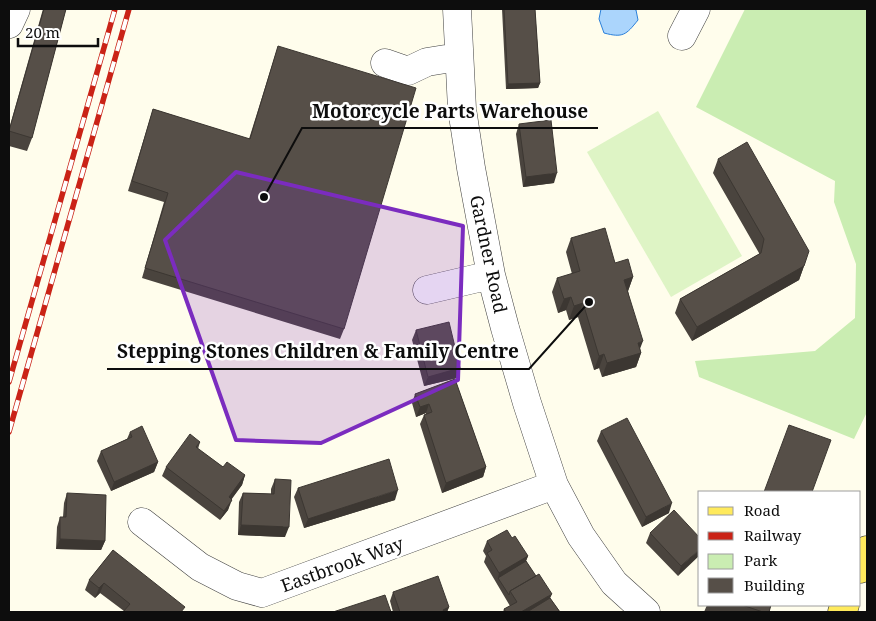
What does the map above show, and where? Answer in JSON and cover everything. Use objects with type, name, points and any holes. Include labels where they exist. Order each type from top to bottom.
[{"type":"main road","points":[[861,566],[867,550]]},
{"type":"street","points":[[9,24],[16,9]]},
{"type":"street","name":"Gardner Road","points":[[457,9],[462,109],[470,168],[491,275],[521,384],[554,486],[582,536],[614,583],[646,612]]},
{"type":"street","points":[[682,36],[696,9]]},
{"type":"street","points":[[385,62],[408,71],[427,62],[458,57]]},
{"type":"street","points":[[427,290],[491,275]]},
{"type":"street","name":"Eastbrook Way","points":[[142,522],[200,567],[237,586],[262,593],[554,486]]},
{"type":"highlighted area","points":[[236,172],[463,226],[458,380],[321,443],[236,440],[165,240]]},
{"type":"green space","points":[[745,9],[867,9],[867,412],[854,439],[699,377],[695,361],[815,351],[855,318],[856,264],[834,202],[835,181],[696,107]]},
{"type":"green space","points":[[658,111],[742,256],[671,297],[587,152]]},
{"type":"water","points":[[601,9],[633,9],[636,10],[638,20],[624,34],[604,33],[599,19]]},
{"type":"building","points":[[44,9],[66,9],[32,138],[9,131]]},
{"type":"building","points":[[504,9],[535,9],[540,83],[508,84]]},
{"type":"building","points":[[278,46],[416,88],[344,329],[145,268],[168,193],[132,181],[153,109],[250,139]]},
{"type":"building","points":[[551,120],[557,173],[526,177],[519,124]]},
{"type":"building","points":[[747,142],[809,251],[804,266],[697,327],[680,299],[761,253],[764,239],[718,159]]},
{"type":"building","points":[[605,228],[615,263],[628,259],[633,277],[624,280],[643,341],[638,343],[641,353],[607,363],[604,354],[599,356],[583,303],[574,306],[571,297],[564,299],[557,278],[580,271],[571,238]]},
{"type":"building","points":[[449,322],[460,368],[428,377],[416,330]]},
{"type":"building","points":[[455,379],[486,467],[446,483],[424,415],[432,412],[429,404],[420,407],[415,394]]},
{"type":"building","points":[[627,418],[672,503],[646,517],[601,431]]},
{"type":"building","points":[[789,425],[831,440],[812,491],[764,491]]},
{"type":"building","points":[[142,426],[158,462],[114,482],[101,451],[132,437],[130,432]]},
{"type":"building","points":[[190,434],[200,442],[196,447],[223,467],[227,462],[245,475],[229,497],[232,500],[224,511],[166,467]]},
{"type":"building","points":[[389,459],[398,490],[308,519],[298,488]]},
{"type":"building","points":[[275,479],[291,480],[289,527],[241,525],[243,493],[274,494]]},
{"type":"building","points":[[67,493],[106,495],[105,541],[60,539],[60,517],[66,517]]},
{"type":"building","points":[[674,510],[698,536],[698,551],[681,566],[650,533]]},
{"type":"building","points":[[507,530],[512,538],[515,536],[528,556],[499,573],[487,553],[492,550],[487,541]]},
{"type":"building","points":[[113,550],[185,607],[181,612],[123,612],[130,604],[104,583],[99,588],[89,580]]},
{"type":"building","points":[[526,561],[536,576],[510,591],[509,595],[498,578]]},
{"type":"building","points":[[539,574],[552,594],[521,612],[506,612],[504,609],[517,602],[510,591]]},
{"type":"building","points":[[438,576],[449,607],[443,610],[444,612],[400,612],[393,592]]},
{"type":"building","points":[[385,595],[391,612],[333,612]]},
{"type":"building","points":[[550,598],[560,612],[527,612]]},
{"type":"building","points":[[745,606],[771,606],[769,612]]},
{"type":"railway","points":[[9,382],[115,9]]},
{"type":"railway","points":[[9,432],[129,9]]},
{"type":"place","name":"Motorcycle Parts Warehouse","points":[[264,197]]},
{"type":"place","name":"Stepping Stones Children & Family Centre","points":[[589,302]]}]
